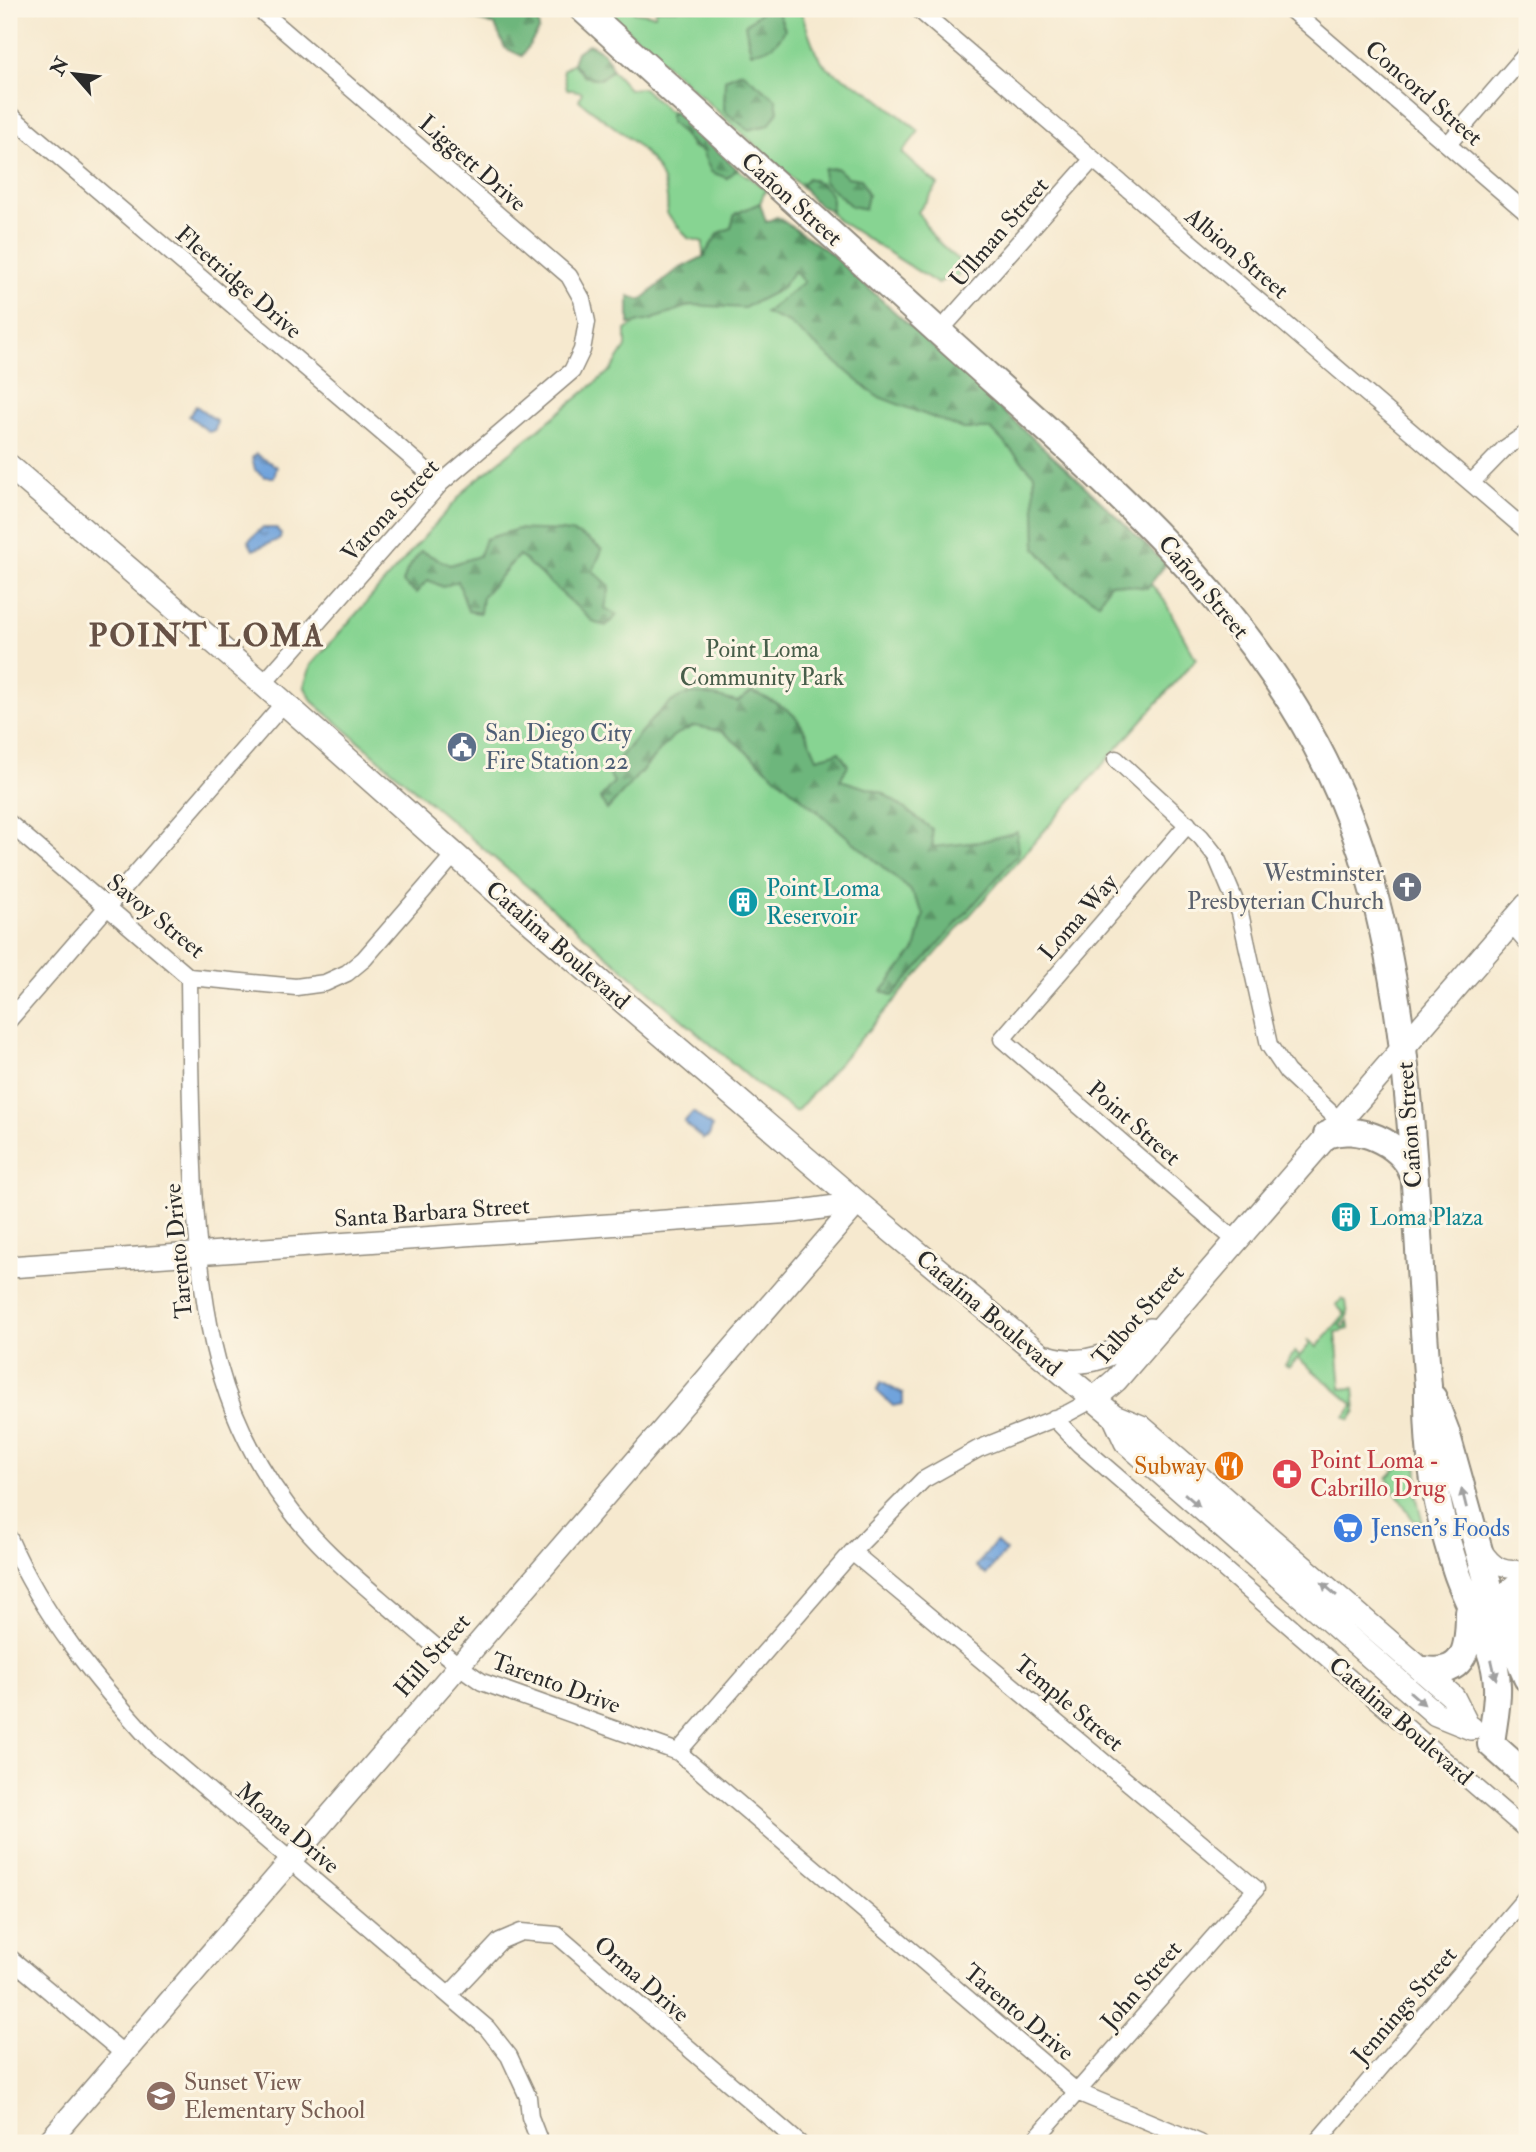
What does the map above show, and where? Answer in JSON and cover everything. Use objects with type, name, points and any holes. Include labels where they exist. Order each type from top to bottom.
[{"type":"main road","name":"Cañon Street","points":[[583,9],[1153,527],[1207,586],[1268,665],[1321,756],[1360,849],[1378,907],[1404,1046],[1428,1386],[1427,1441],[1434,1489],[1469,1606],[1489,1650],[1496,1677],[1491,1744]]},
{"type":"main road","name":"Catalina Boulevard","points":[[9,466],[858,1203],[1114,1416],[1141,1427],[1424,1670],[1453,1697],[1466,1723]]},
{"type":"main road","name":"Talbot Street","points":[[1094,1399],[1116,1380],[1339,1129],[1404,1046],[1527,905]]},
{"type":"main road","points":[[1339,1129],[1378,1140],[1398,1151],[1409,1162],[1412,1172]]},
{"type":"main road","points":[[1040,1355],[1070,1364],[1092,1360],[1132,1342],[1171,1317]]},
{"type":"main road","name":"Cañon Street","points":[[1428,1386],[1447,1432],[1491,1594],[1527,1678]]},
{"type":"main road","name":"Catalina Boulevard","points":[[1114,1416],[1126,1442],[1385,1670],[1436,1714],[1466,1723],[1527,1776]]},
{"type":"main road","points":[[1514,1647],[1507,1604],[1512,1590],[1527,1581]]},
{"type":"main road","points":[[1424,1670],[1446,1670],[1462,1659],[1469,1641],[1469,1606]]},
{"type":"street","name":"Liggett Drive","points":[[260,9],[569,276],[582,299],[587,330],[582,350],[564,381]]},
{"type":"street","name":"Albion Street","points":[[918,9],[1527,531]]},
{"type":"street","name":"Concord Street","points":[[1290,9],[1527,213]]},
{"type":"street","points":[[1448,144],[1527,53]]},
{"type":"street","name":"Fleetridge Drive","points":[[9,114],[441,483]]},
{"type":"street","name":"Ullman Street","points":[[939,332],[1092,160]]},
{"type":"street","name":"Varona Street","points":[[263,684],[441,483],[564,381]]},
{"type":"street","points":[[1472,482],[1504,449],[1527,433]]},
{"type":"street","points":[[9,1020],[284,703]]},
{"type":"street","points":[[1116,759],[1188,824],[1216,856],[1234,894],[1269,1045],[1287,1072],[1339,1129]]},
{"type":"street","name":"Savoy Street","points":[[9,823],[189,977],[296,987],[325,983],[347,973],[363,959],[454,855]]},
{"type":"street","name":"Loma Way","points":[[1002,1039],[1188,824]]},
{"type":"street","points":[[1511,924],[1527,943]]},
{"type":"street","name":"Tarento Drive","points":[[189,977],[190,1125],[205,1314],[215,1360],[240,1429],[270,1482],[304,1528],[342,1567],[456,1665],[482,1682],[678,1752],[1077,2092],[1200,2143]]},
{"type":"street","name":"Point Street","points":[[1002,1039],[1237,1241]]},
{"type":"street","name":"Santa Barbara Street","points":[[9,1268],[780,1213],[858,1203]]},
{"type":"street","name":"Hill Street","points":[[47,2143],[456,1665],[858,1203]]},
{"type":"street","name":"Talbot Street","points":[[678,1752],[852,1552],[923,1480],[978,1449],[1094,1399]]},
{"type":"street","name":"Catalina Boulevard","points":[[1054,1418],[1079,1444],[1527,1830]]},
{"type":"street","points":[[1472,1530],[1494,1564],[1506,1570],[1527,1567]]},
{"type":"street","name":"Moana Drive","points":[[9,1538],[43,1604],[114,1700],[154,1744],[487,2028],[509,2056],[528,2097],[530,2117],[540,2143]]},
{"type":"street","name":"Temple Street","points":[[852,1552],[1256,1889]]},
{"type":"street","name":"John Street","points":[[1032,2143],[1256,1889]]},
{"type":"street","name":"Jennings Street","points":[[1316,2143],[1527,1896]]},
{"type":"street","name":"Orma Drive","points":[[449,1995],[500,1941],[521,1932],[557,1935],[799,2143]]},
{"type":"street","points":[[9,1957],[123,2053]]},
{"type":"green space","points":[[454,9],[537,9],[539,30],[522,56],[505,48],[495,25],[468,17]]},
{"type":"green space","points":[[604,9],[634,9],[634,12],[655,15],[656,9],[765,9],[746,25],[748,42],[775,9],[800,9],[816,53],[827,68],[871,93],[919,131],[902,153],[938,185],[918,212],[934,238],[966,267],[954,280],[943,280],[938,284],[838,220],[802,184],[803,188]]},
{"type":"green space","points":[[765,9],[777,10],[785,29],[772,46],[751,52],[745,25]]},
{"type":"green space","points":[[588,44],[603,54],[611,65],[612,70],[600,79],[584,76],[573,63],[577,52]]},
{"type":"green space","points":[[573,63],[584,76],[599,79],[612,70],[629,89],[643,88],[667,110],[676,112],[670,114],[670,123],[684,131],[692,147],[702,151],[727,178],[737,169],[766,189],[760,203],[735,214],[731,228],[719,233],[703,256],[703,242],[688,238],[667,214],[666,194],[661,176],[652,161],[625,135],[579,100],[582,92],[567,89],[563,70]]},
{"type":"green space","points":[[742,72],[776,99],[778,111],[769,125],[748,130],[724,111],[725,79]]},
{"type":"green space","points":[[676,112],[737,169],[727,178],[711,172],[702,151],[670,123],[670,114]]},
{"type":"green space","points":[[837,168],[847,177],[861,179],[868,195],[865,209],[851,206],[823,181],[824,169]]},
{"type":"green space","points":[[808,178],[819,183],[830,194],[831,210],[818,204],[807,192],[802,184]]},
{"type":"green space","points":[[760,203],[766,222],[777,217],[829,252],[1070,472],[1166,564],[1147,588],[1110,583],[1099,603],[1064,581],[1036,548],[1034,474],[991,429],[963,429],[876,396],[789,323],[765,313],[804,282],[794,271],[781,289],[744,308],[691,305],[651,320],[629,324],[629,296],[641,300],[678,269],[703,257],[719,233],[731,228],[735,214]]},
{"type":"green space","name":"Point Loma Community Park","points":[[786,225],[1075,490],[1164,600],[1196,659],[796,1112],[758,1085],[313,702],[304,686],[311,665],[469,486],[611,370],[626,347],[626,330]]},
{"type":"green space","points":[[518,529],[572,533],[582,536],[602,550],[593,571],[610,586],[605,608],[617,615],[606,626],[595,623],[519,555],[482,597],[480,613],[468,611],[458,581],[443,587],[428,580],[416,593],[403,583],[407,570],[421,551],[450,565],[479,556],[485,539]]},
{"type":"green space","points":[[752,692],[778,704],[794,716],[817,758],[839,752],[848,765],[840,780],[883,793],[932,829],[933,847],[979,842],[1017,832],[1018,854],[893,996],[882,991],[915,950],[924,914],[910,890],[722,731],[694,726],[673,736],[607,810],[600,798],[614,782],[608,772],[652,719],[672,701],[696,694],[737,702]]},
{"type":"green space","points":[[1342,1299],[1346,1301],[1348,1316],[1340,1326],[1343,1328],[1348,1321],[1349,1329],[1336,1332],[1341,1389],[1354,1388],[1356,1411],[1350,1420],[1345,1417],[1354,1405],[1298,1358],[1289,1367],[1285,1365],[1295,1352],[1300,1356],[1310,1344],[1307,1339],[1317,1347],[1345,1314],[1336,1305]]},
{"type":"green space","points":[[1417,1460],[1419,1494],[1416,1495],[1423,1523],[1413,1520],[1387,1478],[1401,1464]]},
{"type":"water","points":[[196,406],[217,421],[215,430],[209,432],[189,416]]},
{"type":"water","points":[[256,454],[277,467],[274,477],[265,477],[255,470],[252,458]]},
{"type":"water","points":[[262,528],[276,528],[281,534],[280,539],[253,550],[248,541]]},
{"type":"water","points":[[693,1112],[712,1127],[709,1136],[703,1139],[684,1122]]},
{"type":"water","points":[[881,1382],[903,1394],[903,1404],[893,1406],[877,1391]]},
{"type":"water","points":[[996,1542],[1006,1551],[986,1575],[976,1566]]},
{"type":"place","name":"San Diego City Fire Station 22","points":[[462,747]]},
{"type":"place","name":"Westminster Presbyterian Church","points":[[1407,887]]},
{"type":"place","name":"Point Loma Reservoir","points":[[743,902]]},
{"type":"place","name":"Loma Plaza","points":[[1346,1217]]},
{"type":"place","name":"Subway","points":[[1229,1466]]},
{"type":"place","name":"Point Loma - Cabrillo Drug","points":[[1287,1474]]},
{"type":"place","name":"Jensen's Foods","points":[[1348,1528]]},
{"type":"place","name":"Sunset View Elementary School","points":[[161,2096]]},
{"type":"district","name":"POINT LOMA","points":[[207,635]]}]
